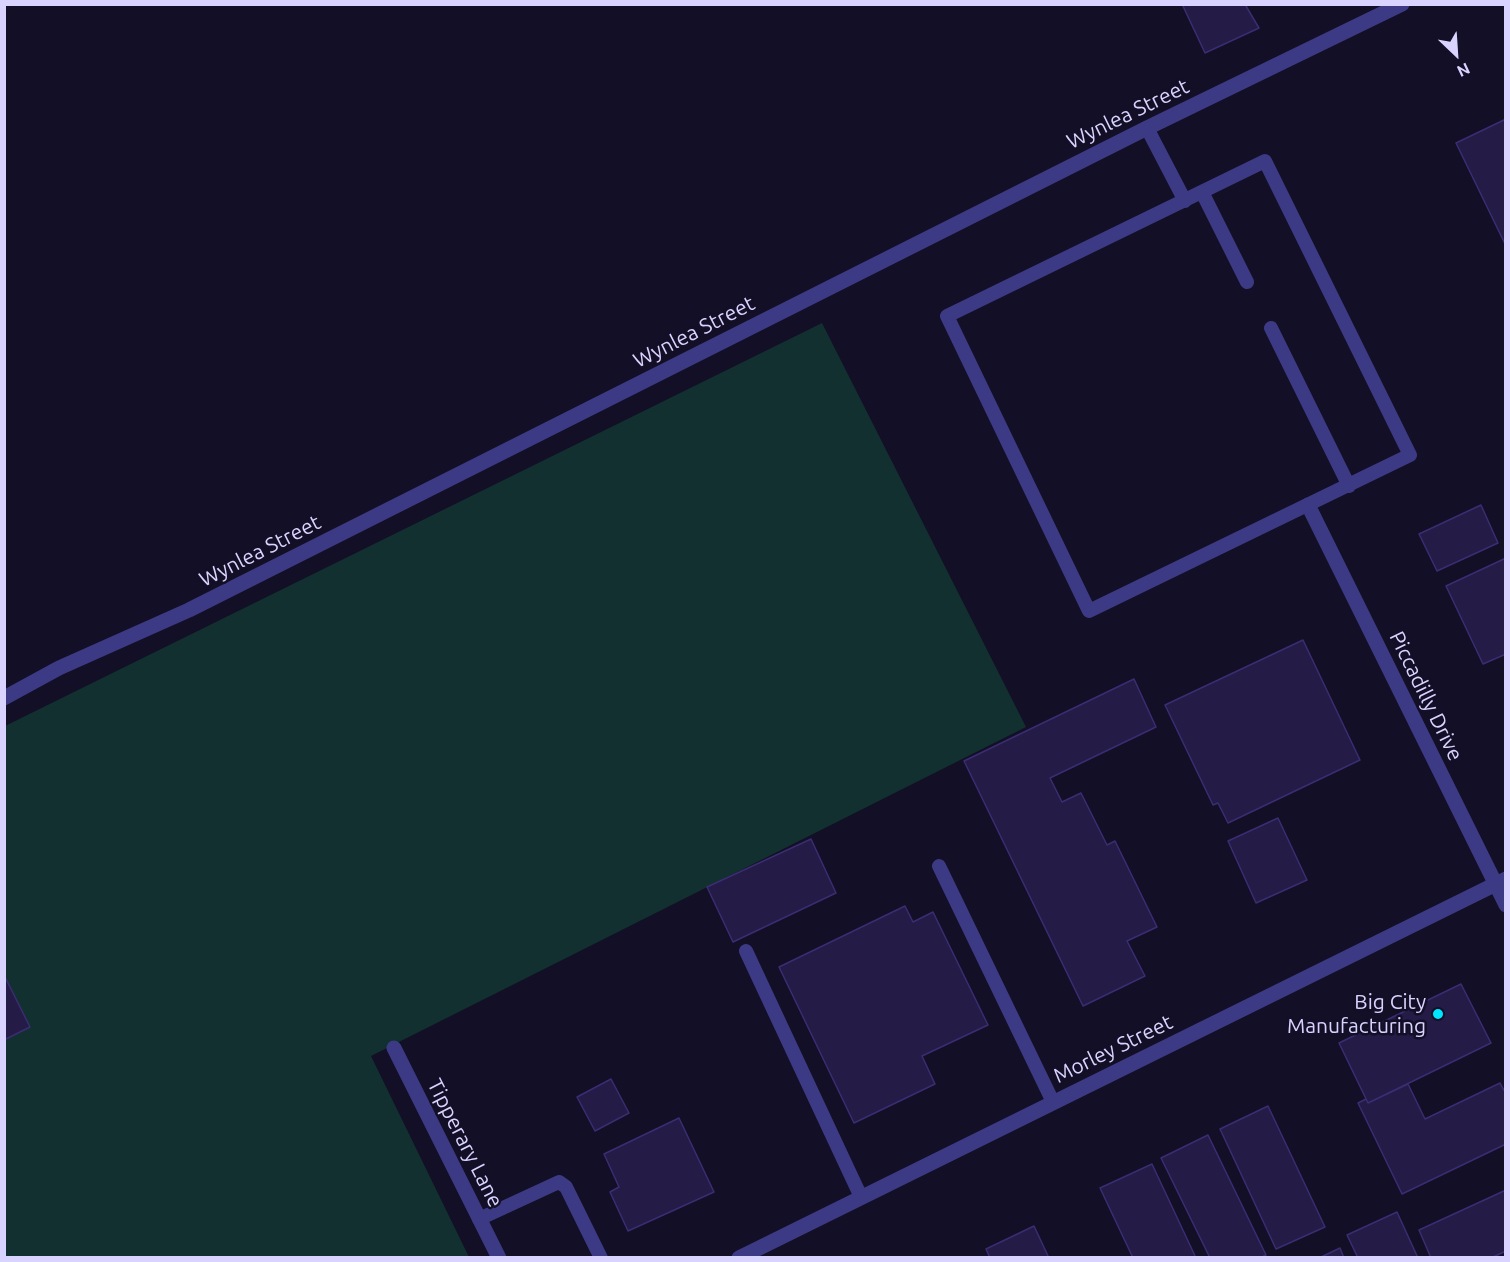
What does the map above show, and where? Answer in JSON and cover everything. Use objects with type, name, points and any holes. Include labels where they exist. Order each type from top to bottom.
[{"type":"street","name":"Wynlea Street","points":[[4,698],[59,668],[200,604],[1147,128],[1402,4]]},
{"type":"street","name":"Piccadilly Drive","points":[[1308,506],[1501,881],[1506,905]]},
{"type":"street","name":"Morley Street","points":[[738,1257],[1501,881]]},
{"type":"street","name":"Tipperary Lane","points":[[394,1048],[499,1257]]},
{"type":"lane","points":[[1147,128],[1185,201]]},
{"type":"lane","points":[[1265,161],[1410,455],[1089,611],[946,316],[1202,192],[1265,161]]},
{"type":"lane","points":[[1202,192],[1247,282]]},
{"type":"lane","points":[[1270,328],[1348,486]]},
{"type":"lane","points":[[939,866],[1053,1102]]},
{"type":"lane","points":[[746,951],[861,1197]]},
{"type":"lane","points":[[479,1219],[559,1182],[566,1187],[601,1257]]},
{"type":"green space","points":[[822,323],[1026,727],[371,1056],[469,1257],[5,1258],[5,726]]},
{"type":"building","points":[[1182,4],[1250,4],[1246,6],[1259,28],[1205,53]]},
{"type":"building","points":[[1506,119],[1506,246],[1456,143]]},
{"type":"building","points":[[1481,505],[1498,543],[1437,571],[1419,534]]},
{"type":"building","points":[[1506,558],[1506,654],[1483,664],[1446,586]]},
{"type":"building","points":[[1303,640],[1360,760],[1228,823],[1218,803],[1213,805],[1165,705]]},
{"type":"building","points":[[1134,679],[1156,727],[1050,778],[1062,802],[1081,793],[1107,845],[1115,841],[1157,927],[1127,941],[1145,976],[1083,1006],[964,761]]},
{"type":"building","points":[[1278,818],[1307,880],[1256,903],[1228,841]]},
{"type":"building","points":[[811,839],[836,893],[733,942],[707,887]]},
{"type":"building","points":[[905,906],[913,922],[933,912],[988,1025],[922,1056],[935,1084],[854,1123],[779,967]]},
{"type":"building","points":[[4,975],[30,1027],[4,1040]]},
{"type":"building","name":"Big City Manufacturing","points":[[1461,984],[1491,1043],[1368,1103],[1339,1043]]},
{"type":"building","points":[[611,1079],[629,1113],[595,1131],[577,1097]]},
{"type":"building","points":[[1500,1083],[1506,1094],[1506,1144],[1402,1194],[1358,1103],[1366,1099],[1368,1103],[1408,1084],[1425,1119]]},
{"type":"building","points":[[1268,1106],[1325,1227],[1276,1249],[1220,1129]]},
{"type":"building","points":[[679,1118],[714,1192],[628,1231],[610,1192],[619,1187],[604,1154]]},
{"type":"building","points":[[1208,1135],[1266,1255],[1260,1258],[1210,1258],[1161,1158]]},
{"type":"building","points":[[1152,1164],[1196,1258],[1133,1258],[1100,1188]]},
{"type":"building","points":[[1506,1190],[1506,1251],[1491,1258],[1431,1258],[1419,1230]]},
{"type":"building","points":[[1397,1212],[1418,1258],[1358,1258],[1347,1235]]},
{"type":"building","points":[[1034,1226],[1049,1258],[990,1258],[986,1249]]},
{"type":"building","points":[[1340,1248],[1344,1258],[1319,1258]]},
{"type":"place","name":"Big City Manufacturing","points":[[1438,1014]]}]
